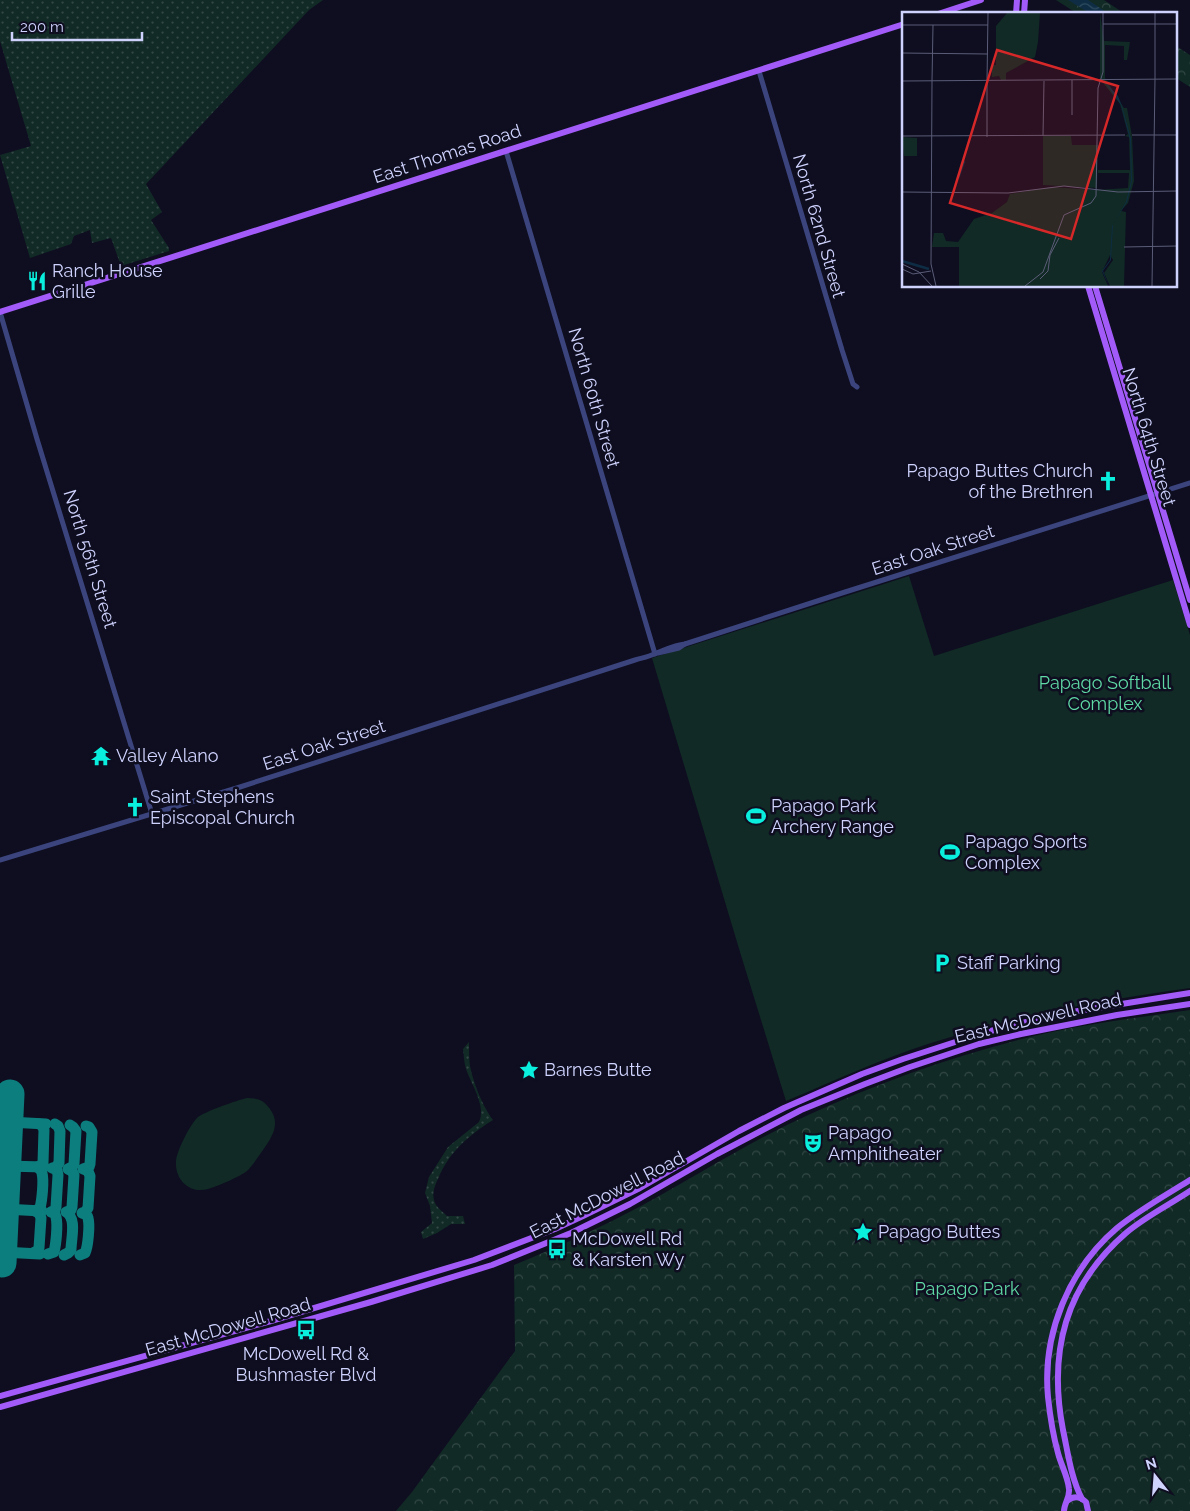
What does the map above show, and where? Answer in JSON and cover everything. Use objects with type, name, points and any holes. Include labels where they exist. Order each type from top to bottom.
[{"type":"main road","points":[[944,12],[982,0]]},
{"type":"main road","name":"East Thomas Road","points":[[0,312],[902,25]]},
{"type":"main road","name":"North 64th Street","points":[[1089,288],[1154,495],[1190,600]]},
{"type":"main road","name":"North 64th Street","points":[[1096,288],[1190,626]]},
{"type":"main road","name":"East McDowell Road","points":[[0,1396],[270,1321],[453,1267],[504,1249],[581,1217],[640,1188],[739,1131],[784,1108],[862,1074],[903,1059],[983,1033],[1018,1024],[1072,1012],[1190,993]]},
{"type":"main road","name":"East McDowell Road","points":[[0,1408],[371,1302],[455,1277],[523,1253],[571,1233],[630,1204],[717,1154],[827,1099],[874,1080],[979,1044],[1108,1016],[1190,1004]]},
{"type":"main road","points":[[1064,1510],[1069,1487],[1056,1448],[1047,1387],[1049,1352],[1054,1327],[1061,1307],[1068,1290],[1084,1264],[1110,1234],[1190,1180]]},
{"type":"main road","points":[[1088,1511],[1074,1478],[1070,1463],[1057,1388],[1059,1350],[1068,1314],[1088,1276],[1114,1244],[1134,1228],[1190,1192]]},
{"type":"main road","points":[[523,1253],[530,1243],[578,1222],[581,1217]]},
{"type":"main road","points":[[1067,1501],[1073,1498],[1082,1499]]},
{"type":"street","name":"North 62nd Street","points":[[759,70],[846,362],[853,384],[857,387]]},
{"type":"street","name":"North 60th Street","points":[[506,151],[655,654]]},
{"type":"street","name":"North 56th Street","points":[[0,312],[152,814]]},
{"type":"street","name":"East Oak Street","points":[[0,860],[152,814],[655,654],[678,644],[685,644],[1190,483]]},
{"type":"green space","points":[[0,0],[323,0],[309,10],[146,184],[162,212],[151,220],[169,248],[169,251],[121,266],[111,238],[92,243],[90,230],[74,236],[71,244],[30,258],[0,155],[31,146],[0,41]]},
{"type":"green space","points":[[1056,0],[1104,0],[1122,12],[1075,12]]},
{"type":"green space","points":[[1178,47],[1190,55],[1190,87],[1178,79]]},
{"type":"green space","name":"Papago Sports Complex","points":[[909,576],[934,656],[1173,580],[1190,635],[1190,988],[1059,1010],[963,1033],[894,1056],[786,1101],[652,658]]},
{"type":"green space","name":"Papago Park","points":[[1190,1010],[1190,1511],[396,1511],[515,1351],[514,1265],[626,1214],[785,1126],[888,1082],[1001,1044],[1050,1032]]},
{"type":"green space","points":[[469,1042],[469,1057],[473,1079],[482,1101],[493,1120],[468,1138],[454,1152],[434,1188],[434,1202],[437,1206],[447,1216],[463,1216],[465,1224],[451,1224],[423,1239],[421,1232],[432,1223],[430,1206],[425,1193],[429,1177],[448,1147],[479,1122],[481,1116],[480,1103],[465,1064],[463,1049]]},
{"type":"green space","points":[[247,1098],[257,1099],[265,1103],[273,1115],[275,1120],[274,1130],[266,1145],[244,1173],[212,1188],[196,1190],[190,1188],[178,1175],[176,1162],[178,1152],[194,1121],[206,1113]]},
{"type":"water","points":[[1068,0],[1088,0],[1106,12],[1088,12]]},
{"type":"taxiway","points":[[9,1122],[46,1124]]},
{"type":"taxiway","points":[[33,1253],[39,1248],[41,1218],[39,1213],[35,1211],[40,1208],[43,1185],[42,1172],[37,1167],[43,1163],[44,1130],[42,1125],[39,1124]]},
{"type":"taxiway","points":[[48,1254],[54,1252],[57,1229],[56,1216],[51,1212],[56,1207],[58,1175],[57,1170],[52,1168],[56,1167],[59,1163],[60,1131],[55,1124]]},
{"type":"taxiway","points":[[64,1255],[71,1250],[73,1229],[71,1219],[66,1212],[71,1210],[72,1207],[74,1175],[68,1169],[74,1164],[76,1131],[70,1125]]},
{"type":"taxiway","points":[[80,1255],[85,1253],[89,1231],[88,1217],[82,1213],[88,1208],[90,1176],[88,1171],[83,1169],[89,1167],[90,1164],[92,1132],[86,1126]]},
{"type":"taxiway","points":[[6,1166],[44,1167]]},
{"type":"taxiway","points":[[4,1209],[42,1211]]},
{"type":"taxiway","points":[[2,1252],[40,1254]]},
{"type":"runway","points":[[2,1263],[10,1094]]},
{"type":"place","name":"Ranch House Grille","points":[[37,281]]},
{"type":"place","name":"Papago Buttes Church of the Brethren","points":[[1108,481]]},
{"type":"place","name":"Valley Alano","points":[[101,756]]},
{"type":"place","name":"Saint Stephens Episcopal Church","points":[[135,807]]},
{"type":"place","name":"Papago Park Archery Range","points":[[756,816]]},
{"type":"place","name":"Papago Sports Complex","points":[[950,852]]},
{"type":"place","name":"Staff Parking","points":[[942,963]]},
{"type":"place","name":"Barnes Butte","points":[[529,1070]]},
{"type":"place","name":"Papago Amphitheater","points":[[813,1143]]},
{"type":"place","name":"Papago Buttes","points":[[863,1232]]},
{"type":"place","name":"McDowell Rd & Karsten Wy","points":[[557,1249]]},
{"type":"place","name":"McDowell Rd & Bushmaster Blvd","points":[[306,1330]]},
{"type":"park label","name":"Papago Softball Complex","points":[[1105,693]]}]
